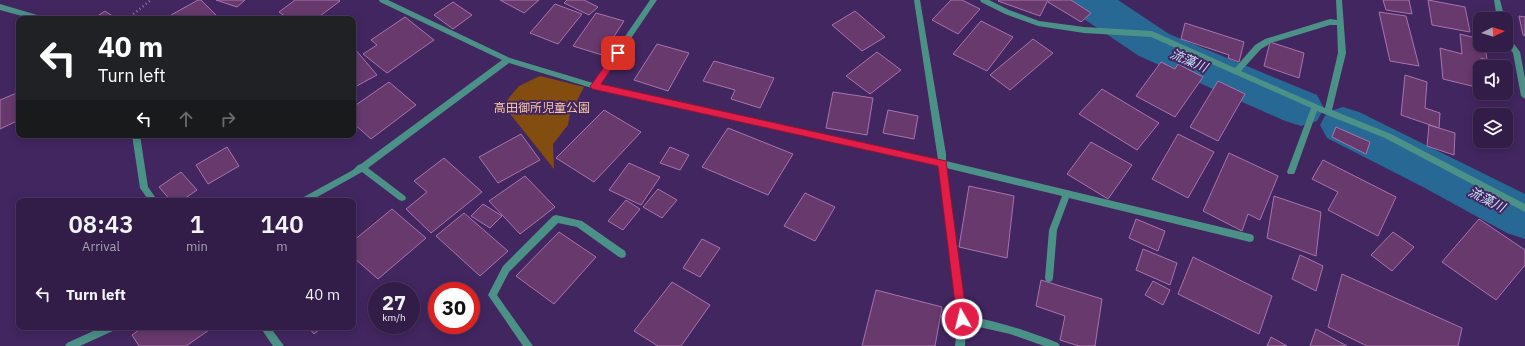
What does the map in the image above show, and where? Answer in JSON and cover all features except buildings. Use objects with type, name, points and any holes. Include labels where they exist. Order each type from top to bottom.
[{"type":"street","points":[[382,0],[508,60],[595,86],[943,164],[1250,238]]},
{"type":"street","points":[[595,86],[654,0]]},
{"type":"street","points":[[917,0],[933,93],[943,164],[942,171],[962,319],[960,346]]},
{"type":"street","points":[[983,0],[1007,12],[1038,23],[1084,30],[1152,34],[1315,106],[1328,110],[1388,136],[1525,208]]},
{"type":"street","points":[[1328,110],[1342,53],[1339,0]]},
{"type":"street","points":[[1497,0],[1500,12]]},
{"type":"street","points":[[0,7],[32,16]]},
{"type":"street","points":[[1236,71],[1258,47],[1268,40],[1330,22],[1340,23]]},
{"type":"street","points":[[1513,48],[1516,52],[1524,96]]},
{"type":"street","points":[[308,198],[362,167],[508,60]]},
{"type":"street","points":[[1291,172],[1315,106]]},
{"type":"street","points":[[136,138],[144,188],[152,198]]},
{"type":"street","points":[[362,167],[402,198]]},
{"type":"street","points":[[1049,278],[1053,230],[1067,193]]},
{"type":"street","points":[[528,346],[492,295],[506,269],[556,219],[579,224],[622,254]]},
{"type":"street","points":[[962,319],[977,321],[1023,334],[1055,346]]},
{"type":"street","points":[[70,346],[105,330]]},
{"type":"street","points":[[266,330],[279,346]]},
{"type":"path","points":[[131,16],[151,0]]},
{"type":"green space","name":"高田御所児童公園","points":[[540,76],[584,87],[570,114],[568,125],[553,144],[554,169],[503,105],[519,86]]},
{"type":"waterway","name":"流藻川","points":[[1084,0],[1105,12],[1154,45],[1301,108]]},
{"type":"waterway","name":"流藻川","points":[[1343,125],[1440,173],[1525,218]]},
{"type":"route","points":[[618,53],[595,86],[943,164],[942,171],[962,319]]}]
